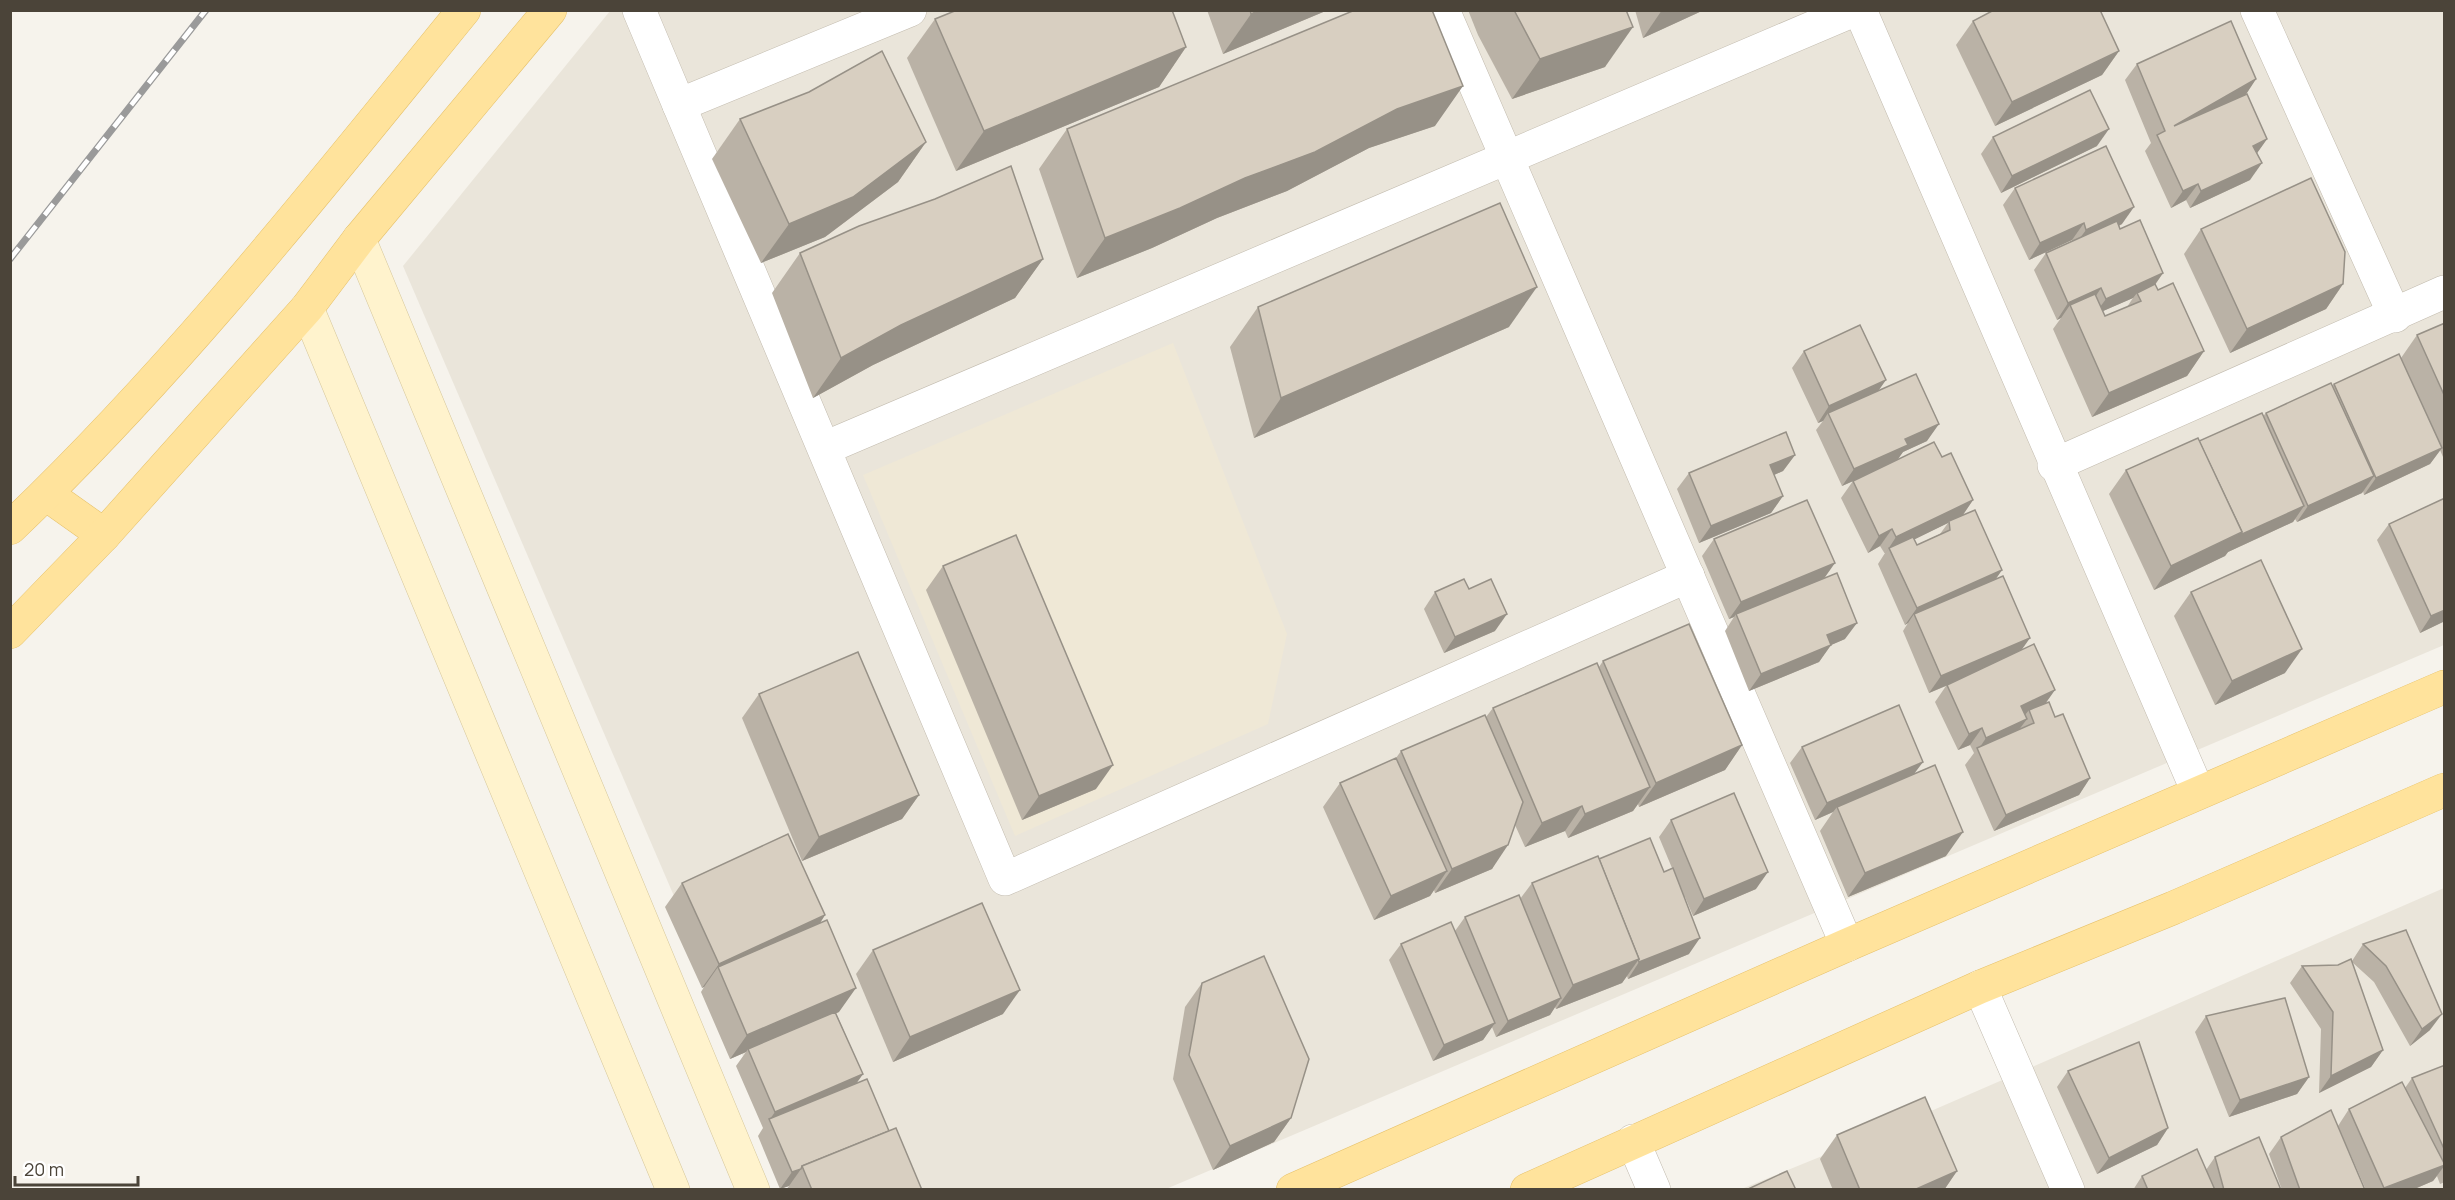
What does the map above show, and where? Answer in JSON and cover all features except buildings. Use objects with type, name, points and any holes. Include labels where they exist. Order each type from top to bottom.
[{"type":"main road","points":[[10,528],[46,494],[221,307],[464,10]]},
{"type":"main road","points":[[10,632],[104,535],[308,308],[359,238],[550,10]]},
{"type":"main road","points":[[359,238],[753,1190]]},
{"type":"main road","points":[[308,308],[673,1190]]},
{"type":"main road","points":[[46,494],[104,535]]},
{"type":"main road","points":[[1293,1190],[1846,945],[2445,687]]},
{"type":"main road","points":[[1527,1190],[1980,987],[2445,790]]},
{"type":"street","points":[[639,10],[1005,879],[1688,576]]},
{"type":"street","points":[[680,105],[910,10]]},
{"type":"street","points":[[1443,10],[1846,945]]},
{"type":"street","points":[[825,448],[1854,10]]},
{"type":"street","points":[[1860,10],[2054,465],[2198,792]]},
{"type":"street","points":[[2257,10],[2395,316]]},
{"type":"street","points":[[2054,465],[2445,292]]},
{"type":"street","points":[[1980,987],[2068,1190]]},
{"type":"street","points":[[1634,1141],[1654,1190]]},
{"type":"shaded area","points":[[610,11],[2444,11],[2444,645],[1166,1189],[800,1189],[403,266]]},
{"type":"shaded area","points":[[1173,343],[1287,634],[1268,724],[1015,836],[863,475]]},
{"type":"shaded area","points":[[2444,888],[2444,1189],[1739,1190],[1908,1121]]},
{"type":"railway","points":[[10,259],[206,10]]}]
